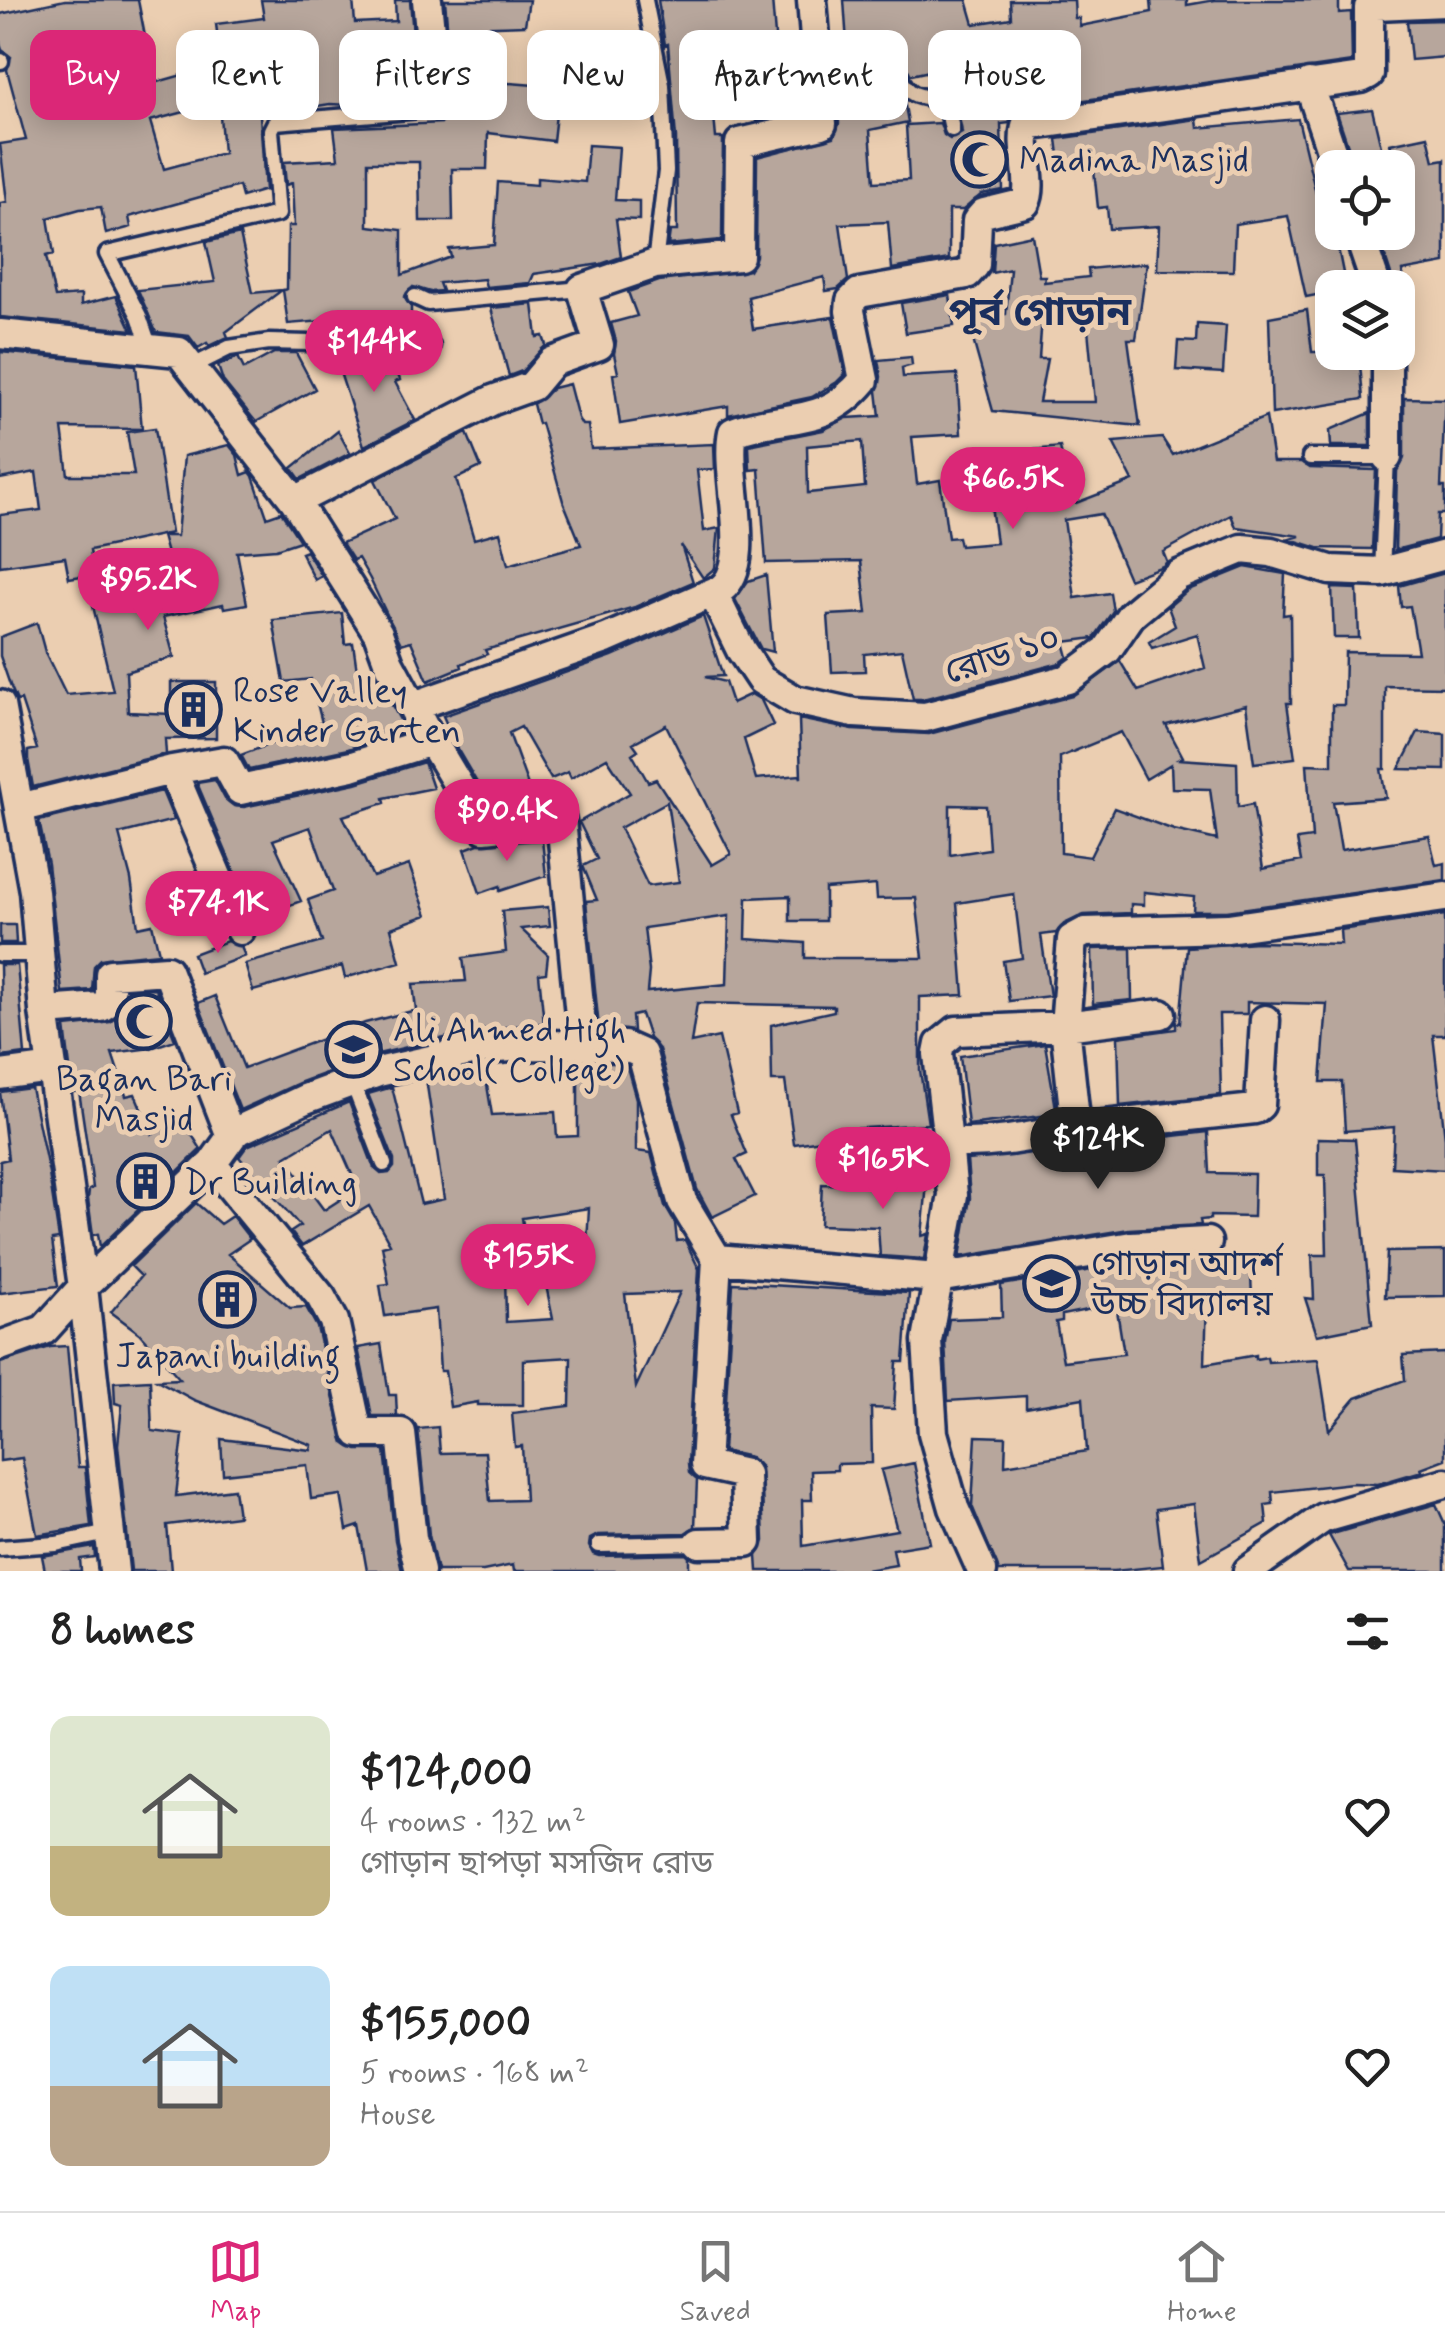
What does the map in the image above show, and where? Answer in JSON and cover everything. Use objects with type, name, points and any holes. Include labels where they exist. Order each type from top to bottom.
[{"type":"street","points":[[427,0],[430,30]]},
{"type":"street","points":[[812,0],[814,30]]},
{"type":"street","points":[[414,706],[606,639],[731,581],[737,552],[730,462],[733,432],[826,413],[864,380],[851,301],[859,293],[966,274],[975,265],[976,221],[984,213],[1025,203],[1029,197],[1026,126],[1361,78],[1369,74],[1368,8],[1445,2]]},
{"type":"street","points":[[1309,84],[1331,150]]},
{"type":"street","points":[[295,501],[494,400],[532,386],[552,362],[599,346],[582,289],[655,264],[740,256],[740,143],[822,124],[822,120]]},
{"type":"street","points":[[0,334],[179,352],[295,501],[378,633],[432,741],[484,828],[562,820],[583,1046]]},
{"type":"street","points":[[1387,370],[1387,457]]},
{"type":"street","name":"রোড ১০","points":[[712,593],[761,680],[795,700],[854,714],[925,717],[1068,679],[1108,650],[1131,615],[1179,574],[1242,549],[1271,552],[1330,570],[1382,572],[1445,555]]},
{"type":"street","points":[[0,705],[34,890],[44,1011],[83,1286],[114,1571]]},
{"type":"street","points":[[19,808],[224,761],[240,790],[352,766],[432,741]]},
{"type":"street","points":[[172,770],[240,930]]},
{"type":"street","points":[[1076,1128],[1065,1026],[1072,939],[1085,932],[1228,928],[1445,897]]},
{"type":"street","points":[[44,1011],[101,1007],[110,1001],[110,974],[167,970],[231,1136]]},
{"type":"street","points":[[982,1571],[954,1508],[933,1433],[927,1341],[953,1195],[940,1044],[946,1036],[966,1029],[1065,1026],[1160,1014]]},
{"type":"street","points":[[948,1142],[967,1144],[1255,1108],[1260,1105],[1265,1020]]},
{"type":"street","points":[[0,1346],[44,1330],[83,1286],[212,1164],[231,1136],[305,1098],[378,1072],[475,1050],[537,1045],[624,1046],[642,1054],[682,1201],[717,1258],[705,1465],[745,1474],[747,1542],[699,1543]]},
{"type":"street","points":[[0,1075],[52,1068]]},
{"type":"street","points":[[212,1164],[334,1321],[358,1433],[402,1433],[412,1538],[420,1571]]},
{"type":"street","points":[[717,1258],[937,1278],[1132,1246],[1207,1242]]},
{"type":"street","points":[[1248,1571],[1323,1518],[1445,1483]]},
{"type":"lane","points":[[644,0],[662,85],[666,171],[655,264]]},
{"type":"lane","points":[[908,92],[914,97],[945,98],[952,129]]},
{"type":"lane","points":[[150,349],[107,254],[278,214],[271,130],[275,122],[339,117]]},
{"type":"lane","points":[[414,297],[428,303],[582,289]]},
{"type":"lane","points":[[191,368],[229,348],[270,342],[432,346]]},
{"type":"lane","points":[[1310,456],[1387,457],[1382,572]]},
{"type":"lane","points":[[0,954],[39,954]]},
{"type":"lane","points":[[352,1081],[384,1164]]},
{"type":"lane","points":[[0,1548],[56,1544],[108,1534]]},
{"type":"lane","points":[[599,1544],[699,1543]]},
{"type":"building","points":[[65,0],[138,0],[144,30],[30,30],[30,120],[154,120],[150,121],[164,169],[223,153],[220,120],[260,120],[265,190],[242,197],[239,186],[129,217],[131,227],[106,234],[101,207],[48,218],[54,254],[46,256],[55,297],[81,295],[81,305],[116,296],[132,330],[0,317],[0,203],[7,202],[0,144],[26,140],[7,70],[11,57],[0,44],[0,14]]},
{"type":"building","points":[[261,0],[353,0],[355,23],[396,21],[395,0],[410,0],[413,30],[339,30],[339,104],[319,106],[319,30],[217,30],[216,24],[264,18]]},
{"type":"building","points":[[445,0],[529,0],[525,25],[448,30]]},
{"type":"building","points":[[658,0],[772,0],[774,30],[679,30],[679,120],[714,120],[716,138],[723,138],[722,240],[668,245],[670,231],[677,231],[676,138],[668,44],[665,45]]},
{"type":"building","points":[[844,0],[967,0],[974,24],[1011,18],[1010,0],[1074,0],[1075,18],[1079,18],[1080,26],[1152,12],[1151,0],[1187,0],[1187,5],[1215,0],[1339,0],[1339,13],[1351,12],[1352,62],[1081,101],[1081,30],[928,30],[928,71],[911,75],[908,30],[846,30]]},
{"type":"building","points":[[1445,20],[1445,57],[1411,60],[1407,21]]},
{"type":"building","points":[[176,77],[176,114],[156,119],[156,82]]},
{"type":"building","points":[[507,83],[527,84],[527,120],[555,120],[553,141],[488,133],[487,169],[452,169],[453,221],[420,221],[419,162],[368,162],[368,226],[402,230],[402,275],[451,257],[449,249],[494,245],[498,182],[537,185],[537,178],[585,182],[588,145],[619,147],[615,200],[639,201],[639,220],[616,219],[621,257],[601,264],[534,274],[530,283],[486,287],[484,279],[439,283],[442,291],[430,292],[413,287],[404,297],[411,307],[411,318],[380,319],[385,334],[326,333],[323,321],[288,324],[283,290],[287,289],[288,226],[294,226],[292,183],[286,185],[284,162],[338,159],[334,128],[507,120]]},
{"type":"building","points":[[1372,109],[1382,150],[1349,150],[1337,113]]},
{"type":"building","points":[[1197,119],[1198,128],[1298,119],[1315,189],[1315,250],[1338,250],[1342,270],[1315,270],[1315,295],[1306,297],[1288,216],[1235,224],[1233,271],[1157,270],[1159,226],[1109,229],[1107,207],[1098,208],[1093,160],[1060,163],[1057,139]]},
{"type":"building","points":[[839,120],[908,120],[870,130],[874,182],[909,180],[906,125],[940,123],[950,139],[962,133],[959,120],[1010,120],[1001,124],[1003,190],[982,194],[963,210],[949,210],[949,259],[892,269],[888,222],[840,224],[848,280],[838,289],[826,291],[824,277],[748,297],[753,329],[833,317],[845,374],[837,382],[812,397],[728,415],[728,406],[620,424],[613,374],[618,373],[616,341],[611,323],[637,316],[628,292],[659,281],[749,270],[756,256],[757,157],[834,137]]},
{"type":"building","points":[[1428,136],[1434,161],[1445,159],[1445,263],[1389,270],[1383,250],[1415,250],[1415,150],[1392,150],[1390,144]]},
{"type":"building","points":[[240,234],[253,293],[282,290],[226,332],[228,337],[209,346],[207,343],[198,348],[189,336],[156,332],[138,290],[215,282],[206,242]]},
{"type":"building","points":[[1032,235],[1039,276],[1045,276],[1044,282],[1089,277],[1088,269],[1147,263],[1136,339],[1128,339],[1140,426],[993,411],[968,322],[1006,314],[1010,269],[992,273],[994,243]],"holes":[[[1085,298],[1095,402],[1039,402],[1047,359],[1039,359],[1043,302]]]},
{"type":"building","points":[[950,295],[954,326],[906,333],[901,303]]},
{"type":"building","points":[[533,304],[537,337],[543,336],[546,345],[522,371],[509,376],[491,308]]},
{"type":"building","points":[[1307,310],[1315,370],[1361,370],[1363,399],[1272,414],[1269,317]]},
{"type":"building","points":[[1197,324],[1226,326],[1223,373],[1176,370],[1178,341],[1196,342]]},
{"type":"building","points":[[0,352],[136,365],[142,429],[62,428],[68,475],[134,475],[127,432],[155,428],[171,533],[90,550],[94,574],[69,578],[65,557],[0,566],[0,515],[41,510],[36,472],[0,479]]},
{"type":"building","points":[[274,353],[296,353],[315,389],[256,422],[223,381],[218,366],[238,357],[244,369]]},
{"type":"building","points":[[334,354],[392,356],[400,380],[395,382],[415,420],[364,446]]},
{"type":"building","points":[[911,357],[912,365],[902,368],[903,377],[957,374],[961,434],[912,437],[917,484],[940,480],[948,538],[958,537],[960,546],[996,543],[990,498],[1033,492],[1031,483],[1037,482],[1031,450],[1060,447],[1066,478],[1072,477],[1076,503],[1133,481],[1113,442],[1162,438],[1173,455],[1266,417],[1273,462],[1301,462],[1310,468],[1376,470],[1372,549],[1318,548],[1290,539],[1300,536],[1236,527],[1231,515],[1163,552],[1167,562],[1163,566],[1129,579],[1101,514],[1064,520],[1075,598],[1110,593],[1113,611],[1094,638],[1064,642],[1068,657],[1060,663],[923,699],[913,699],[902,650],[864,654],[865,671],[832,672],[828,615],[867,613],[861,561],[766,563],[759,469],[750,470],[749,445],[823,430],[847,418],[880,416],[878,360]],"holes":[[[862,441],[865,487],[808,493],[807,446]]]},
{"type":"building","points":[[569,384],[578,418],[582,425],[588,425],[591,449],[714,444],[715,469],[697,470],[704,531],[719,528],[715,568],[703,578],[681,545],[693,582],[635,607],[485,650],[487,654],[428,681],[411,641],[401,644],[358,558],[353,560],[342,543],[395,519],[375,480],[467,433],[481,467],[456,479],[474,539],[500,532],[508,565],[581,545],[533,404],[553,388]]},
{"type":"building","points":[[1404,398],[1445,399],[1441,487],[1445,487],[1445,514],[1438,514],[1437,539],[1395,550],[1397,471],[1404,457]]},
{"type":"building","points":[[1370,413],[1370,446],[1331,446],[1330,430]]},
{"type":"building","points":[[338,431],[350,453],[300,479],[292,468]]},
{"type":"building","points":[[229,445],[237,455],[242,475],[250,472],[253,476],[267,517],[281,512],[300,541],[276,549],[237,552],[247,604],[224,608],[223,604],[163,617],[174,657],[126,672],[128,712],[171,714],[171,682],[216,682],[216,738],[165,739],[166,754],[33,787],[28,751],[37,749],[21,700],[17,701],[0,656],[0,637],[37,623],[45,652],[66,695],[113,691],[93,606],[124,593],[125,599],[175,584],[172,572],[191,564],[189,558],[169,561],[162,536],[177,536],[184,456]]},
{"type":"building","points":[[306,551],[322,576],[315,580],[301,553]]},
{"type":"building","points":[[1245,567],[1285,574],[1283,615],[1290,614],[1291,703],[1287,703],[1295,758],[1254,763],[1246,705],[1166,725],[1183,757],[1179,759],[1237,763],[1238,807],[1253,804],[1263,869],[1301,861],[1297,840],[1312,838],[1307,764],[1332,765],[1332,705],[1344,705],[1345,652],[1418,653],[1410,606],[1401,607],[1399,586],[1445,573],[1445,687],[1385,686],[1385,769],[1381,769],[1386,798],[1333,802],[1341,850],[1429,836],[1436,865],[1445,863],[1445,880],[1227,911],[1193,911],[1194,897],[1144,892],[1144,905],[1131,904],[1131,913],[1084,915],[1064,924],[1056,933],[1041,935],[1050,996],[1009,1001],[1003,961],[1022,958],[1014,894],[957,903],[964,995],[920,997],[920,1070],[928,1124],[834,1130],[835,1138],[794,1144],[785,1081],[772,1081],[771,1025],[834,1011],[834,1006],[697,1003],[691,1043],[719,1037],[737,1113],[731,1115],[747,1154],[736,1159],[755,1196],[712,1217],[697,1189],[659,1049],[649,1038],[641,1014],[632,1016],[633,1031],[599,1028],[586,901],[597,900],[583,866],[597,859],[579,822],[630,793],[607,758],[571,778],[568,772],[551,779],[521,727],[509,733],[529,788],[490,805],[443,716],[612,656],[703,616],[723,676],[705,677],[725,682],[732,703],[751,694],[761,700],[773,725],[744,739],[756,779],[800,775],[801,778],[799,719],[853,730],[929,734],[1072,696],[1120,661],[1138,691],[1205,668],[1197,634],[1152,648],[1149,642],[1175,626],[1168,607],[1188,590]],"holes":[[[666,725],[731,854],[712,865],[656,779],[648,782],[632,754],[638,750],[633,743]],[[1121,732],[1146,779],[1171,764],[1172,788],[1210,789],[1217,840],[1174,830],[1114,808],[1090,857],[1061,853],[1060,757]],[[667,802],[679,882],[648,886],[620,828]],[[950,805],[986,806],[989,849],[950,855]],[[876,885],[877,899],[916,898],[923,958],[805,958],[805,943],[746,939],[747,898],[790,896],[790,921],[825,921],[825,889]],[[729,916],[727,984],[647,992],[644,928]]]},
{"type":"building","points":[[766,575],[773,652],[761,649],[735,599],[748,581]]},
{"type":"building","points":[[1332,588],[1357,589],[1359,638],[1334,638]]},
{"type":"building","points":[[342,613],[345,644],[353,643],[358,678],[376,676],[406,731],[348,749],[249,770],[241,755],[306,731],[304,725],[322,723],[311,679],[284,682],[273,620]]},
{"type":"building","points":[[1418,732],[1445,734],[1445,770],[1399,769]]},
{"type":"building","points":[[424,762],[433,788],[384,798],[385,803],[343,816],[373,877],[409,865],[427,915],[391,928],[400,962],[345,978],[342,966],[253,991],[245,964],[322,942],[308,900],[333,891],[310,827],[273,840],[301,901],[254,918],[197,783],[215,780],[225,799],[244,807],[356,783]]},
{"type":"building","points":[[162,791],[174,820],[119,834],[138,927],[152,924],[159,953],[101,959],[94,966],[92,990],[62,992],[48,864],[39,821]]},
{"type":"building","points":[[542,840],[546,876],[500,891],[500,886],[480,893],[465,849],[478,844]]},
{"type":"building","points":[[548,907],[550,926],[521,929],[548,955],[546,973],[539,974],[544,1023],[478,1030],[374,1055],[240,1110],[198,1003],[215,996],[244,1068],[365,1023],[416,1010],[413,984],[466,981],[463,958],[506,952],[502,911]]},
{"type":"building","points":[[1445,915],[1445,1035],[1433,1035],[1445,1170],[1392,1167],[1394,1127],[1345,1131],[1342,1082],[1321,1082],[1327,1004],[1247,1002],[1247,1014],[1219,1014],[1221,1095],[1120,1106],[1118,1037],[1176,1029],[1176,1023],[1180,1023],[1187,947],[1257,942],[1341,944],[1340,930]]},
{"type":"building","points":[[0,925],[15,925],[16,943],[0,943]]},
{"type":"building","points":[[227,941],[241,947],[245,956],[200,973],[193,954]]},
{"type":"building","points":[[1131,948],[1132,1000],[1093,1004],[1092,949]]},
{"type":"building","points":[[0,965],[17,965],[25,1054],[2,1057]]},
{"type":"building","points":[[155,988],[175,1040],[112,1053],[126,1096],[135,1094],[152,1134],[164,1128],[168,1133],[185,1124],[201,1149],[100,1247],[98,1234],[93,1235],[88,1199],[93,1188],[90,1165],[79,1091],[73,1092],[65,1027],[110,1022],[125,1010],[128,990]]},
{"type":"building","points":[[1045,1044],[1057,1114],[968,1125],[960,1056]]},
{"type":"building","points":[[578,1063],[620,1063],[627,1067],[636,1099],[636,1151],[651,1153],[665,1206],[675,1223],[677,1241],[685,1240],[699,1269],[688,1464],[689,1473],[697,1480],[695,1527],[685,1533],[598,1535],[590,1539],[589,1546],[599,1556],[686,1554],[689,1571],[514,1571],[513,1565],[483,1571],[437,1571],[429,1535],[418,1429],[438,1427],[440,1453],[485,1452],[490,1501],[525,1500],[522,1446],[515,1447],[512,1413],[570,1406],[571,1357],[523,1360],[523,1405],[478,1402],[450,1407],[445,1371],[440,1371],[436,1309],[385,1316],[380,1285],[389,1284],[382,1246],[390,1244],[369,1206],[302,1246],[291,1232],[300,1226],[239,1157],[247,1146],[349,1102],[374,1168],[381,1174],[389,1173],[394,1160],[368,1094],[392,1087],[421,1204],[444,1199],[426,1079],[484,1067],[492,1115],[555,1112],[557,1137],[578,1136]],"holes":[[[332,1129],[358,1188],[324,1210],[285,1157]],[[589,1208],[586,1260],[542,1266],[553,1319],[506,1322],[505,1270],[530,1265],[522,1218]],[[680,1292],[636,1387],[625,1294]]]},
{"type":"building","points":[[31,1088],[59,1239],[52,1240],[58,1286],[0,1293],[0,1161],[8,1159],[0,1092]]},
{"type":"building","points":[[1208,1132],[1210,1173],[1254,1174],[1253,1217],[1210,1216],[1200,1220],[1201,1225],[1129,1229],[960,1257],[970,1198],[967,1160]]},
{"type":"building","points":[[1318,1138],[1355,1139],[1372,1324],[1317,1335],[1305,1298],[1314,1299],[1312,1255],[1327,1255],[1325,1175],[1318,1175]]},
{"type":"building","points":[[889,1172],[928,1173],[922,1236],[928,1234],[924,1259],[880,1256],[878,1227],[820,1225],[822,1184],[888,1186]]},
{"type":"building","points":[[196,1203],[220,1224],[232,1216],[250,1239],[228,1254],[290,1308],[306,1307],[317,1327],[344,1443],[357,1450],[385,1450],[402,1571],[367,1571],[359,1526],[347,1530],[341,1495],[311,1499],[307,1465],[223,1474],[221,1439],[311,1450],[312,1445],[194,1400],[157,1380],[180,1379],[139,1333],[111,1312],[141,1276],[131,1266]]},
{"type":"building","points":[[1445,1251],[1445,1296],[1385,1297],[1387,1252]]},
{"type":"building","points":[[1250,1255],[1252,1297],[1207,1299],[1205,1364],[1256,1355],[1256,1359],[1267,1357],[1268,1362],[1318,1359],[1329,1430],[1356,1398],[1405,1380],[1403,1355],[1445,1353],[1445,1459],[1421,1468],[1422,1471],[1378,1484],[1272,1492],[1273,1504],[1265,1505],[1267,1523],[1201,1560],[1194,1504],[1156,1509],[1163,1566],[1114,1571],[999,1571],[972,1506],[976,1436],[1006,1437],[1005,1465],[1087,1451],[1083,1398],[1026,1408],[1026,1396],[948,1401],[945,1342],[949,1319],[1002,1317],[1001,1285],[1134,1263]],"holes":[[[1116,1304],[1124,1354],[1063,1361],[1056,1322],[1062,1321],[1062,1315]]]},
{"type":"building","points":[[733,1283],[909,1293],[904,1362],[897,1362],[894,1409],[871,1408],[872,1463],[837,1464],[837,1470],[811,1471],[812,1500],[802,1500],[803,1546],[897,1530],[881,1470],[914,1463],[930,1543],[893,1549],[896,1565],[860,1571],[758,1571],[757,1556],[764,1541],[761,1467],[750,1457],[723,1451]]},
{"type":"building","points":[[381,1344],[389,1395],[396,1395],[397,1416],[372,1416],[358,1348]]},
{"type":"building","points":[[67,1346],[78,1467],[85,1467],[91,1526],[37,1535],[22,1458],[0,1461],[0,1363],[50,1347]]},
{"type":"building","points":[[150,1380],[152,1431],[183,1435],[176,1496],[234,1489],[238,1516],[167,1525],[171,1571],[131,1571],[118,1445],[122,1405],[115,1403],[114,1382]]},
{"type":"building","points":[[1436,1504],[1445,1524],[1445,1571],[1349,1571],[1329,1535]]},
{"type":"building","points":[[94,1547],[95,1557],[80,1559],[81,1571],[45,1571],[42,1556]]},
{"type":"place","name":"Madina Masjid","points":[[980,159]]},
{"type":"place","name":"Rose Valley Kinder Garten","points":[[194,710]]},
{"type":"place","name":"Bagan Bari Masjid","points":[[144,1022]]},
{"type":"place","name":"Ali Ahmed High School( College)","points":[[354,1049]]},
{"type":"place","name":"Dr Building","points":[[145,1182]]},
{"type":"place","name":"গোড়ান আদর্শ উচ্চ বিদ্যালয়","points":[[1052,1283]]},
{"type":"place","name":"Japani building","points":[[228,1299]]},
{"type":"district","name":"পূর্ব গোড়ান","points":[[1040,311]]}]
